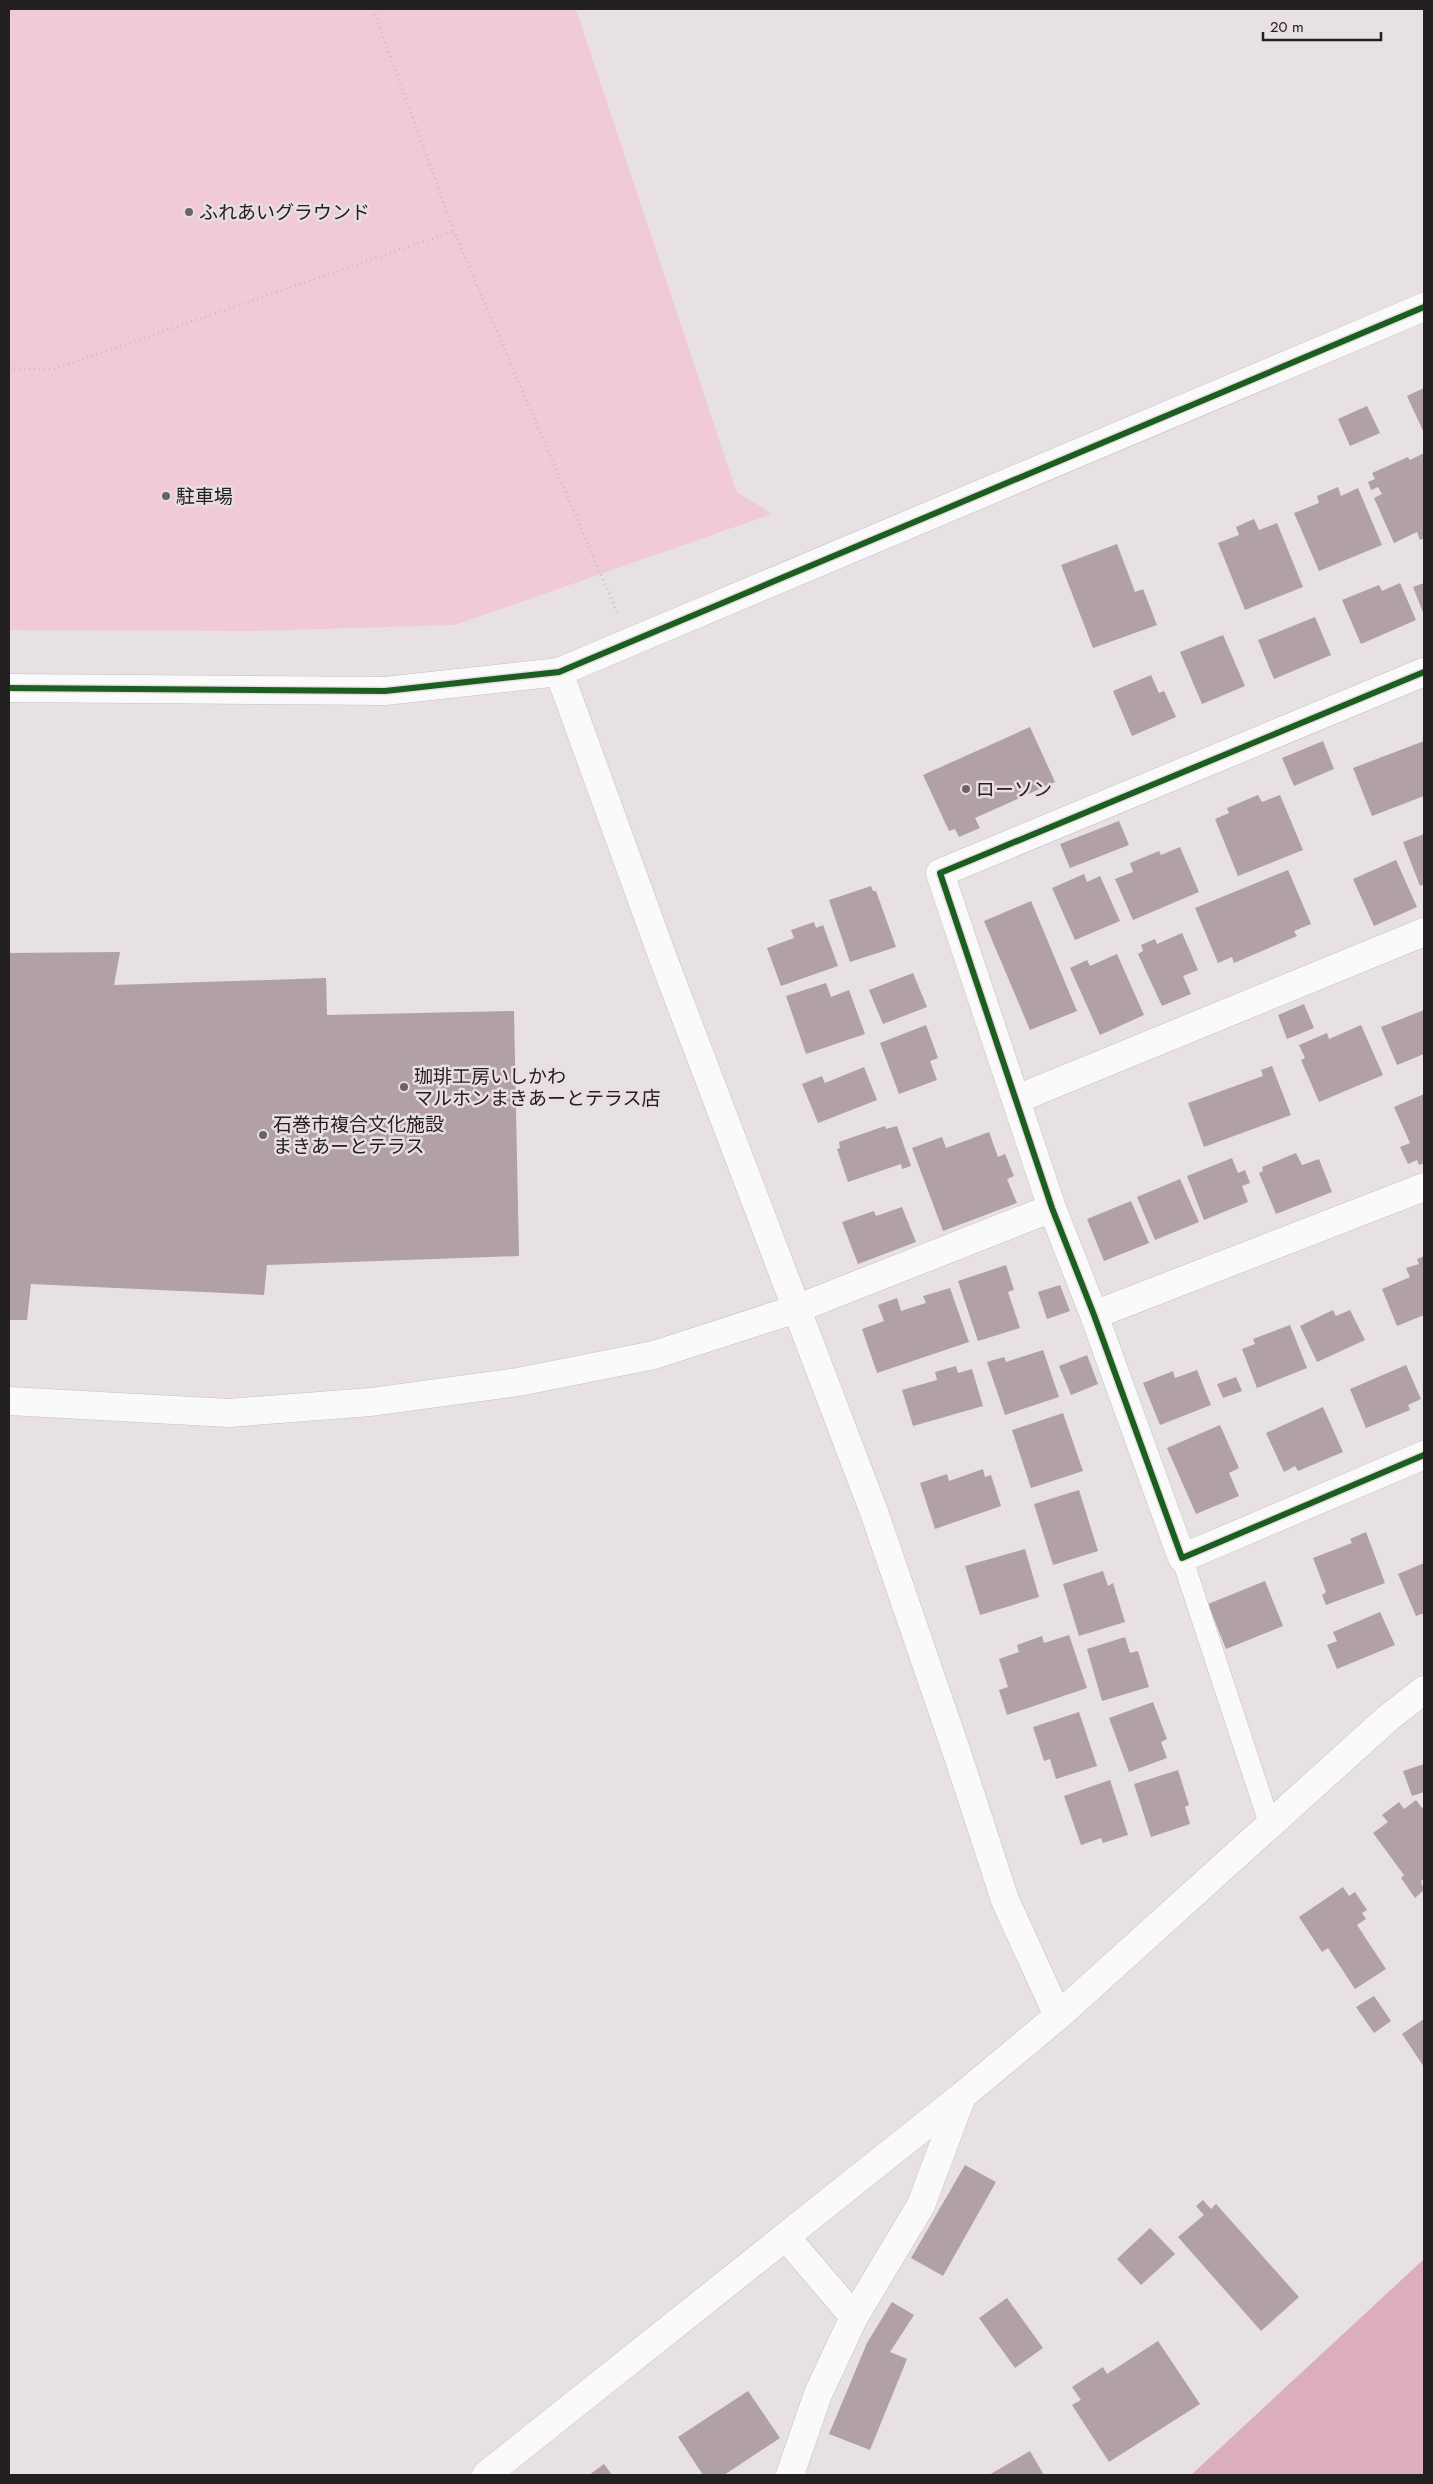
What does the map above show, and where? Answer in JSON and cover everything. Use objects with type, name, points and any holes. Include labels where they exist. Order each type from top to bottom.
[{"type":"street","points":[[9,688],[385,691],[560,672],[1424,307]]},
{"type":"street","points":[[560,672],[663,958],[874,1512],[958,1756],[1005,1900],[1058,2016]]},
{"type":"street","points":[[1424,672],[940,873],[1052,1208],[1094,1315],[1182,1558],[1424,1455]]},
{"type":"street","points":[[1017,1099],[1424,932]]},
{"type":"street","points":[[1094,1315],[1424,1187]]},
{"type":"street","points":[[9,1401],[229,1412],[371,1402],[518,1382],[654,1355],[796,1309],[1052,1208]]},
{"type":"street","points":[[486,2475],[962,2096],[1058,2016],[1388,1718],[1423,1695]]},
{"type":"street","points":[[790,2475],[818,2394],[854,2318],[920,2205],[962,2096]]},
{"type":"street","points":[[786,2237],[854,2318]]},
{"type":"lane","points":[[1182,1558],[1270,1824]]},
{"type":"path","points":[[373,9],[454,231],[631,642]]},
{"type":"path","points":[[9,368],[54,369],[454,231]]},
{"type":"shaded area","points":[[9,9],[576,9],[736,491],[772,514],[455,625],[252,631],[9,630]]},
{"type":"shaded area","points":[[1424,2259],[1424,2475],[1191,2475]]},
{"type":"building","points":[[1424,388],[1424,433],[1407,396]]},
{"type":"building","points":[[1367,406],[1380,433],[1350,446],[1338,419]]},
{"type":"building","points":[[1424,453],[1424,538],[1420,540],[1417,532],[1394,543],[1374,498],[1382,494],[1378,487],[1371,490],[1368,482],[1375,479],[1372,473],[1408,457],[1410,460]]},
{"type":"building","points":[[1338,487],[1341,496],[1358,488],[1382,545],[1319,571],[1294,513],[1319,503],[1317,496]]},
{"type":"building","points":[[1254,519],[1259,530],[1277,523],[1303,587],[1245,610],[1218,543],[1239,535],[1236,527]]},
{"type":"building","points":[[1117,544],[1135,592],[1143,589],[1157,625],[1093,648],[1061,565]]},
{"type":"building","points":[[1400,583],[1416,620],[1361,644],[1342,600],[1379,585],[1382,591]]},
{"type":"building","points":[[1424,583],[1424,615],[1413,587]]},
{"type":"building","points":[[1315,617],[1331,655],[1274,679],[1258,640]]},
{"type":"building","points":[[1223,635],[1245,686],[1202,704],[1180,652]]},
{"type":"building","points":[[1151,675],[1159,693],[1164,691],[1176,717],[1132,736],[1113,691]]},
{"type":"building","points":[[1030,727],[1055,782],[975,818],[980,828],[959,837],[955,829],[949,831],[923,775]]},
{"type":"building","points":[[1323,741],[1334,769],[1294,786],[1282,758]]},
{"type":"building","points":[[1424,741],[1424,796],[1372,816],[1353,768]]},
{"type":"building","points":[[1258,795],[1262,802],[1280,795],[1303,850],[1238,876],[1215,819],[1229,813],[1227,808]]},
{"type":"building","points":[[1119,821],[1129,845],[1070,868],[1060,844]]},
{"type":"building","points":[[1424,834],[1424,884],[1420,886],[1403,842]]},
{"type":"building","points":[[1180,847],[1199,892],[1133,920],[1115,879],[1133,872],[1130,863],[1159,851],[1161,855]]},
{"type":"building","points":[[1396,860],[1417,907],[1374,926],[1353,879]]},
{"type":"building","points":[[1288,870],[1311,924],[1294,931],[1297,936],[1234,963],[1232,957],[1218,963],[1195,908]]},
{"type":"building","points":[[1084,874],[1087,882],[1100,876],[1120,921],[1075,940],[1052,888]]},
{"type":"building","points":[[871,886],[873,891],[876,891],[896,947],[850,962],[829,900]]},
{"type":"building","points":[[1031,901],[1077,1011],[1030,1030],[984,921]]},
{"type":"building","points":[[814,922],[816,928],[823,925],[838,966],[781,986],[767,948],[794,938],[791,930]]},
{"type":"building","points":[[1182,933],[1198,970],[1183,976],[1191,994],[1162,1006],[1138,954],[1143,951],[1141,945],[1155,939],[1157,944]]},
{"type":"building","name":"石巻市複合文化施設 まきあーとテラス","points":[[120,952],[114,985],[326,978],[327,1015],[514,1011],[519,1256],[267,1265],[264,1295],[31,1284],[27,1320],[9,1320],[9,953]]},
{"type":"building","points":[[1117,954],[1144,1015],[1100,1035],[1070,968],[1087,960],[1090,966]]},
{"type":"building","points":[[913,973],[927,1007],[883,1024],[869,990]]},
{"type":"building","points":[[826,983],[831,997],[849,990],[865,1034],[806,1054],[786,996]]},
{"type":"building","points":[[1304,1004],[1314,1028],[1287,1039],[1278,1015]]},
{"type":"building","points":[[1424,1010],[1424,1054],[1397,1065],[1381,1027]]},
{"type":"building","points":[[926,1025],[938,1058],[930,1061],[937,1080],[899,1094],[880,1043]]},
{"type":"building","points":[[1361,1025],[1383,1075],[1319,1102],[1301,1060],[1305,1058],[1299,1045],[1327,1033],[1329,1039]]},
{"type":"building","points":[[1272,1066],[1291,1115],[1204,1147],[1188,1103],[1263,1076],[1261,1070]]},
{"type":"building","points":[[864,1067],[877,1100],[818,1123],[802,1084],[822,1076],[825,1083]]},
{"type":"building","points":[[1424,1094],[1424,1163],[1419,1165],[1417,1160],[1408,1164],[1400,1147],[1410,1143],[1394,1107]]},
{"type":"building","points":[[885,1126],[886,1129],[897,1126],[911,1166],[902,1169],[901,1164],[848,1182],[837,1149],[840,1148],[839,1142]]},
{"type":"building","points":[[989,1132],[998,1157],[1005,1154],[1014,1176],[1007,1179],[1017,1203],[943,1231],[912,1148],[942,1137],[946,1148]]},
{"type":"building","points":[[1296,1153],[1302,1165],[1319,1159],[1332,1192],[1276,1214],[1259,1173],[1263,1171],[1262,1167]]},
{"type":"building","points":[[1232,1158],[1238,1173],[1245,1170],[1250,1183],[1242,1186],[1248,1202],[1204,1220],[1187,1176]]},
{"type":"building","points":[[1180,1179],[1199,1222],[1155,1240],[1137,1197]]},
{"type":"building","points":[[1131,1201],[1149,1243],[1104,1261],[1087,1219]]},
{"type":"building","points":[[902,1207],[916,1242],[858,1264],[842,1222],[874,1211],[876,1216]]},
{"type":"building","points":[[1424,1256],[1424,1315],[1397,1326],[1382,1289],[1410,1277],[1406,1268],[1419,1264],[1417,1259]]},
{"type":"building","points":[[1006,1265],[1014,1290],[1008,1292],[1020,1328],[978,1341],[958,1281]]},
{"type":"building","points":[[1060,1285],[1070,1311],[1047,1319],[1038,1292]]},
{"type":"building","points":[[950,1288],[969,1342],[877,1373],[862,1329],[884,1321],[878,1305],[897,1298],[901,1311],[926,1303],[923,1296]]},
{"type":"building","points":[[1333,1310],[1336,1316],[1350,1310],[1365,1340],[1317,1362],[1300,1326]]},
{"type":"building","points":[[1290,1325],[1307,1368],[1257,1388],[1242,1349],[1255,1344],[1253,1339]]},
{"type":"building","points":[[1043,1350],[1059,1397],[1005,1415],[987,1362],[1004,1357],[1006,1362]]},
{"type":"building","points":[[1087,1355],[1098,1384],[1071,1395],[1059,1366]]},
{"type":"building","points":[[1406,1365],[1421,1399],[1408,1405],[1410,1410],[1366,1428],[1350,1389]]},
{"type":"building","points":[[956,1366],[958,1373],[972,1369],[983,1406],[913,1426],[902,1390],[937,1380],[935,1372]]},
{"type":"building","points":[[1197,1370],[1211,1405],[1160,1425],[1143,1383],[1173,1371],[1175,1378]]},
{"type":"building","points":[[1236,1377],[1242,1391],[1223,1398],[1217,1384]]},
{"type":"building","points":[[1323,1407],[1343,1452],[1298,1471],[1295,1466],[1284,1472],[1266,1433]]},
{"type":"building","points":[[1063,1413],[1083,1471],[1031,1488],[1012,1430]]},
{"type":"building","points":[[1220,1425],[1239,1468],[1229,1473],[1239,1496],[1196,1514],[1167,1448]]},
{"type":"building","points":[[983,1469],[985,1477],[991,1475],[1001,1506],[935,1529],[920,1483],[947,1474],[949,1481]]},
{"type":"building","points":[[1079,1490],[1098,1551],[1053,1565],[1034,1504]]},
{"type":"building","points":[[1366,1532],[1385,1583],[1326,1605],[1322,1595],[1326,1592],[1313,1558],[1352,1543],[1350,1539]]},
{"type":"building","points":[[1025,1549],[1039,1597],[980,1615],[965,1566]]},
{"type":"building","points":[[1424,1563],[1424,1613],[1416,1616],[1398,1574]]},
{"type":"building","points":[[1103,1571],[1108,1586],[1113,1583],[1125,1622],[1079,1636],[1063,1584]]},
{"type":"building","points":[[1265,1581],[1283,1626],[1226,1649],[1208,1604]]},
{"type":"building","points":[[1380,1612],[1395,1645],[1337,1669],[1327,1645],[1337,1641],[1333,1632]]},
{"type":"building","points":[[1069,1635],[1087,1688],[1007,1715],[999,1690],[1008,1687],[999,1659],[1019,1652],[1017,1645],[1042,1636],[1044,1643]]},
{"type":"building","points":[[1125,1637],[1130,1653],[1138,1651],[1149,1687],[1102,1701],[1087,1649]]},
{"type":"building","points":[[1153,1702],[1167,1739],[1161,1742],[1167,1758],[1129,1772],[1109,1718]]},
{"type":"building","points":[[1079,1712],[1097,1766],[1056,1779],[1050,1759],[1044,1761],[1033,1727]]},
{"type":"building","points":[[1424,1764],[1424,1792],[1412,1796],[1403,1771]]},
{"type":"building","points":[[1178,1770],[1189,1805],[1185,1807],[1190,1824],[1151,1837],[1134,1784]]},
{"type":"building","points":[[1110,1780],[1128,1835],[1103,1843],[1101,1838],[1081,1845],[1064,1796]]},
{"type":"building","points":[[1416,1800],[1422,1808],[1424,1806],[1424,1879],[1421,1881],[1424,1890],[1415,1898],[1401,1878],[1404,1875],[1373,1833],[1388,1822],[1382,1815],[1399,1802],[1404,1809]]},
{"type":"building","points":[[1343,1887],[1349,1896],[1355,1892],[1367,1910],[1362,1913],[1366,1919],[1357,1925],[1386,1969],[1355,1989],[1328,1948],[1322,1952],[1299,1917]]},
{"type":"building","points":[[1374,1996],[1391,2021],[1374,2033],[1356,2007]]},
{"type":"building","points":[[1424,2019],[1424,2067],[1402,2034]]},
{"type":"building","points":[[965,2165],[996,2182],[943,2276],[911,2258]]},
{"type":"building","points":[[1203,2200],[1211,2209],[1216,2204],[1299,2297],[1261,2331],[1178,2237],[1204,2215],[1196,2206]]},
{"type":"building","points":[[1150,2228],[1175,2254],[1141,2285],[1117,2259]]},
{"type":"building","points":[[1007,2298],[1043,2348],[1015,2368],[979,2318]]},
{"type":"building","points":[[892,2302],[914,2315],[890,2352],[907,2359],[870,2450],[829,2434],[867,2343]]},
{"type":"building","points":[[1158,2341],[1200,2404],[1109,2462],[1072,2405],[1081,2400],[1072,2387],[1103,2367],[1107,2374]]},
{"type":"building","points":[[748,2391],[780,2438],[724,2475],[703,2475],[678,2437]]},
{"type":"building","points":[[1030,2451],[1044,2475],[989,2475]]},
{"type":"building","points":[[604,2464],[612,2475],[589,2475]]},
{"type":"cycle path","points":[[9,688],[385,691],[559,672],[1424,307]]},
{"type":"cycle path","points":[[1424,672],[940,873],[1052,1208],[1094,1315],[1182,1558],[1424,1455]]},
{"type":"place","name":"ふれあいグラウンド","points":[[189,212]]},
{"type":"place","name":"駐車場","points":[[166,496]]},
{"type":"place","name":"ローソン","points":[[966,789]]},
{"type":"place","name":"珈琲工房いしかわ マルホンまきあーとテラス店","points":[[404,1087]]},
{"type":"place","name":"石巻市複合文化施設 まきあーとテラス","points":[[263,1135]]}]
